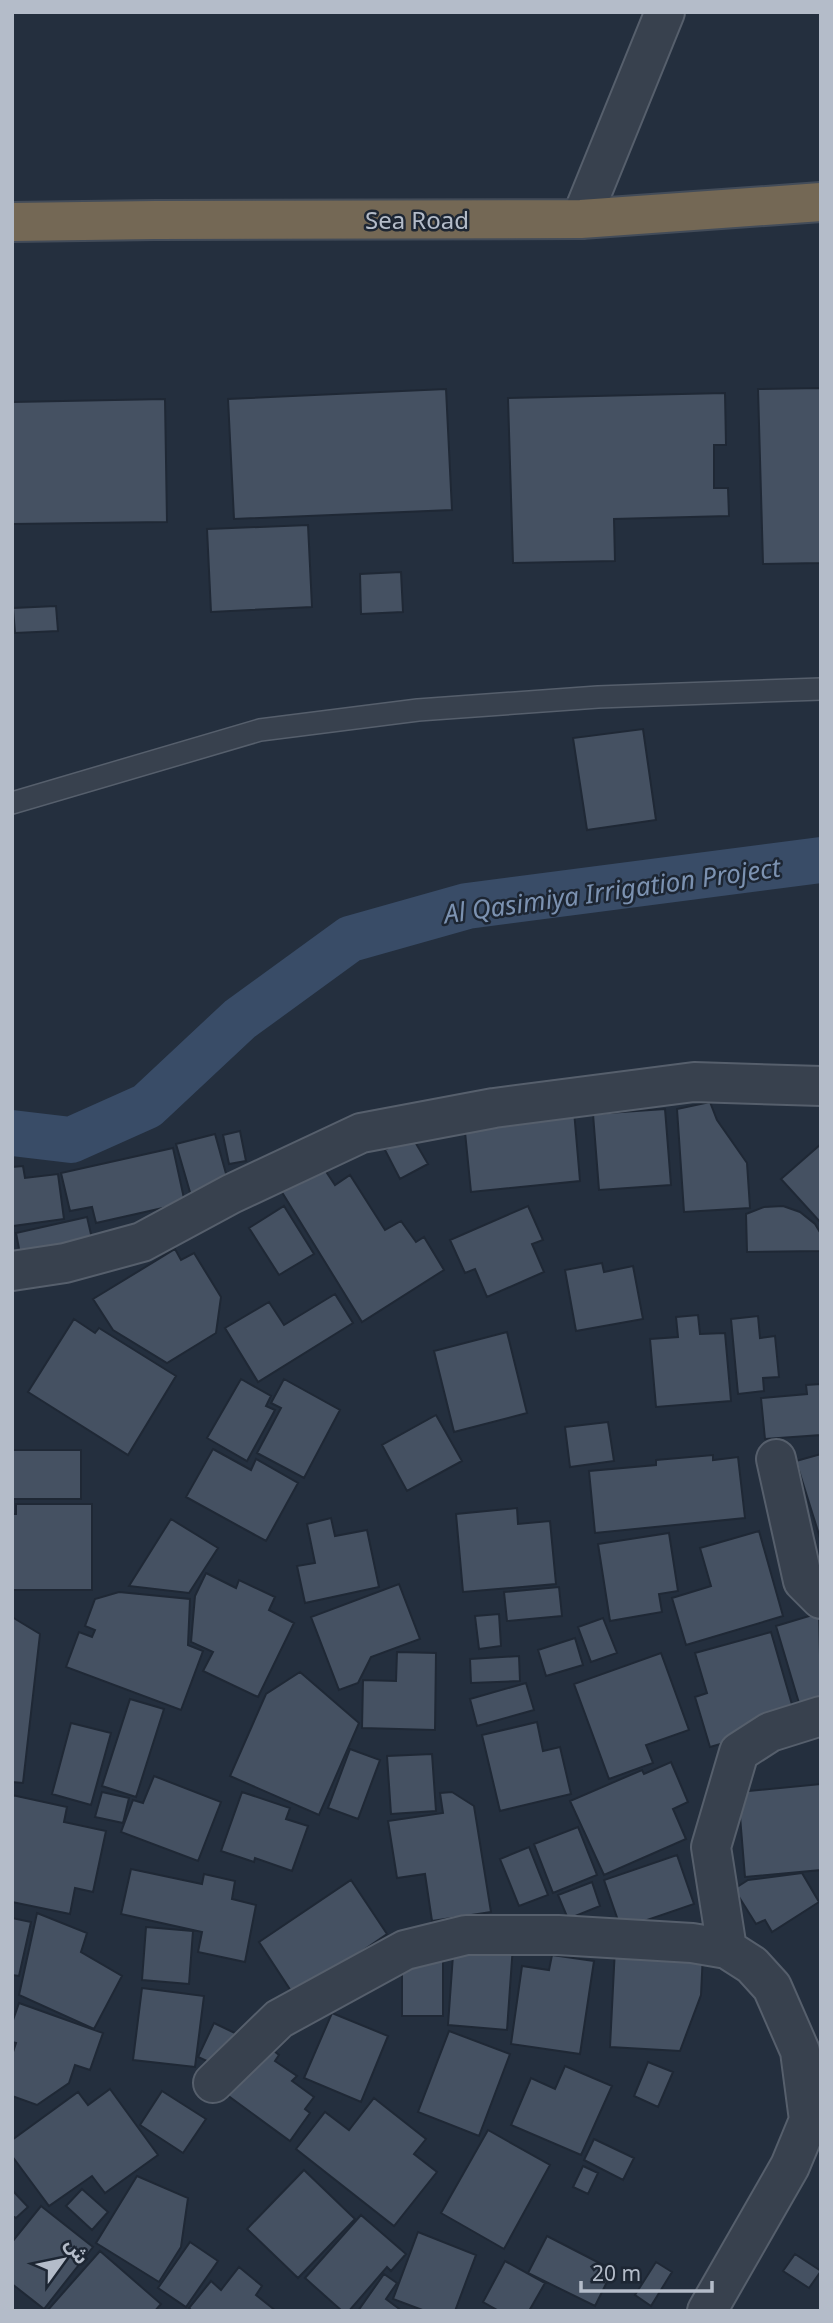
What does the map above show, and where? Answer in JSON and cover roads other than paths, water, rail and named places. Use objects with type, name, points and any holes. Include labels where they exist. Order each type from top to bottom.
[{"type":"highway","name":"Sea Road","points":[[12,222],[581,219],[821,202]]},
{"type":"street","points":[[581,219],[665,12]]},
{"type":"street","points":[[12,1272],[65,1263],[142,1242],[231,1194],[361,1133],[494,1108],[694,1083],[821,1086]]},
{"type":"street","points":[[776,1459],[803,1581],[821,1599]]},
{"type":"street","points":[[727,1949],[712,1847],[739,1752],[770,1732],[821,1716]]},
{"type":"street","points":[[213,2083],[279,2019],[405,1950],[466,1935],[545,1935],[692,1943],[727,1949],[752,1965],[772,1987],[800,2051],[815,2118],[707,2311]]},
{"type":"lane","points":[[12,803],[260,730],[418,710],[542,701],[821,690]]},
{"type":"waterway","name":"Al Qasimiya Irrigation Project","points":[[12,1133],[71,1140],[147,1106],[240,1019],[350,939],[467,906],[821,860]]}]
